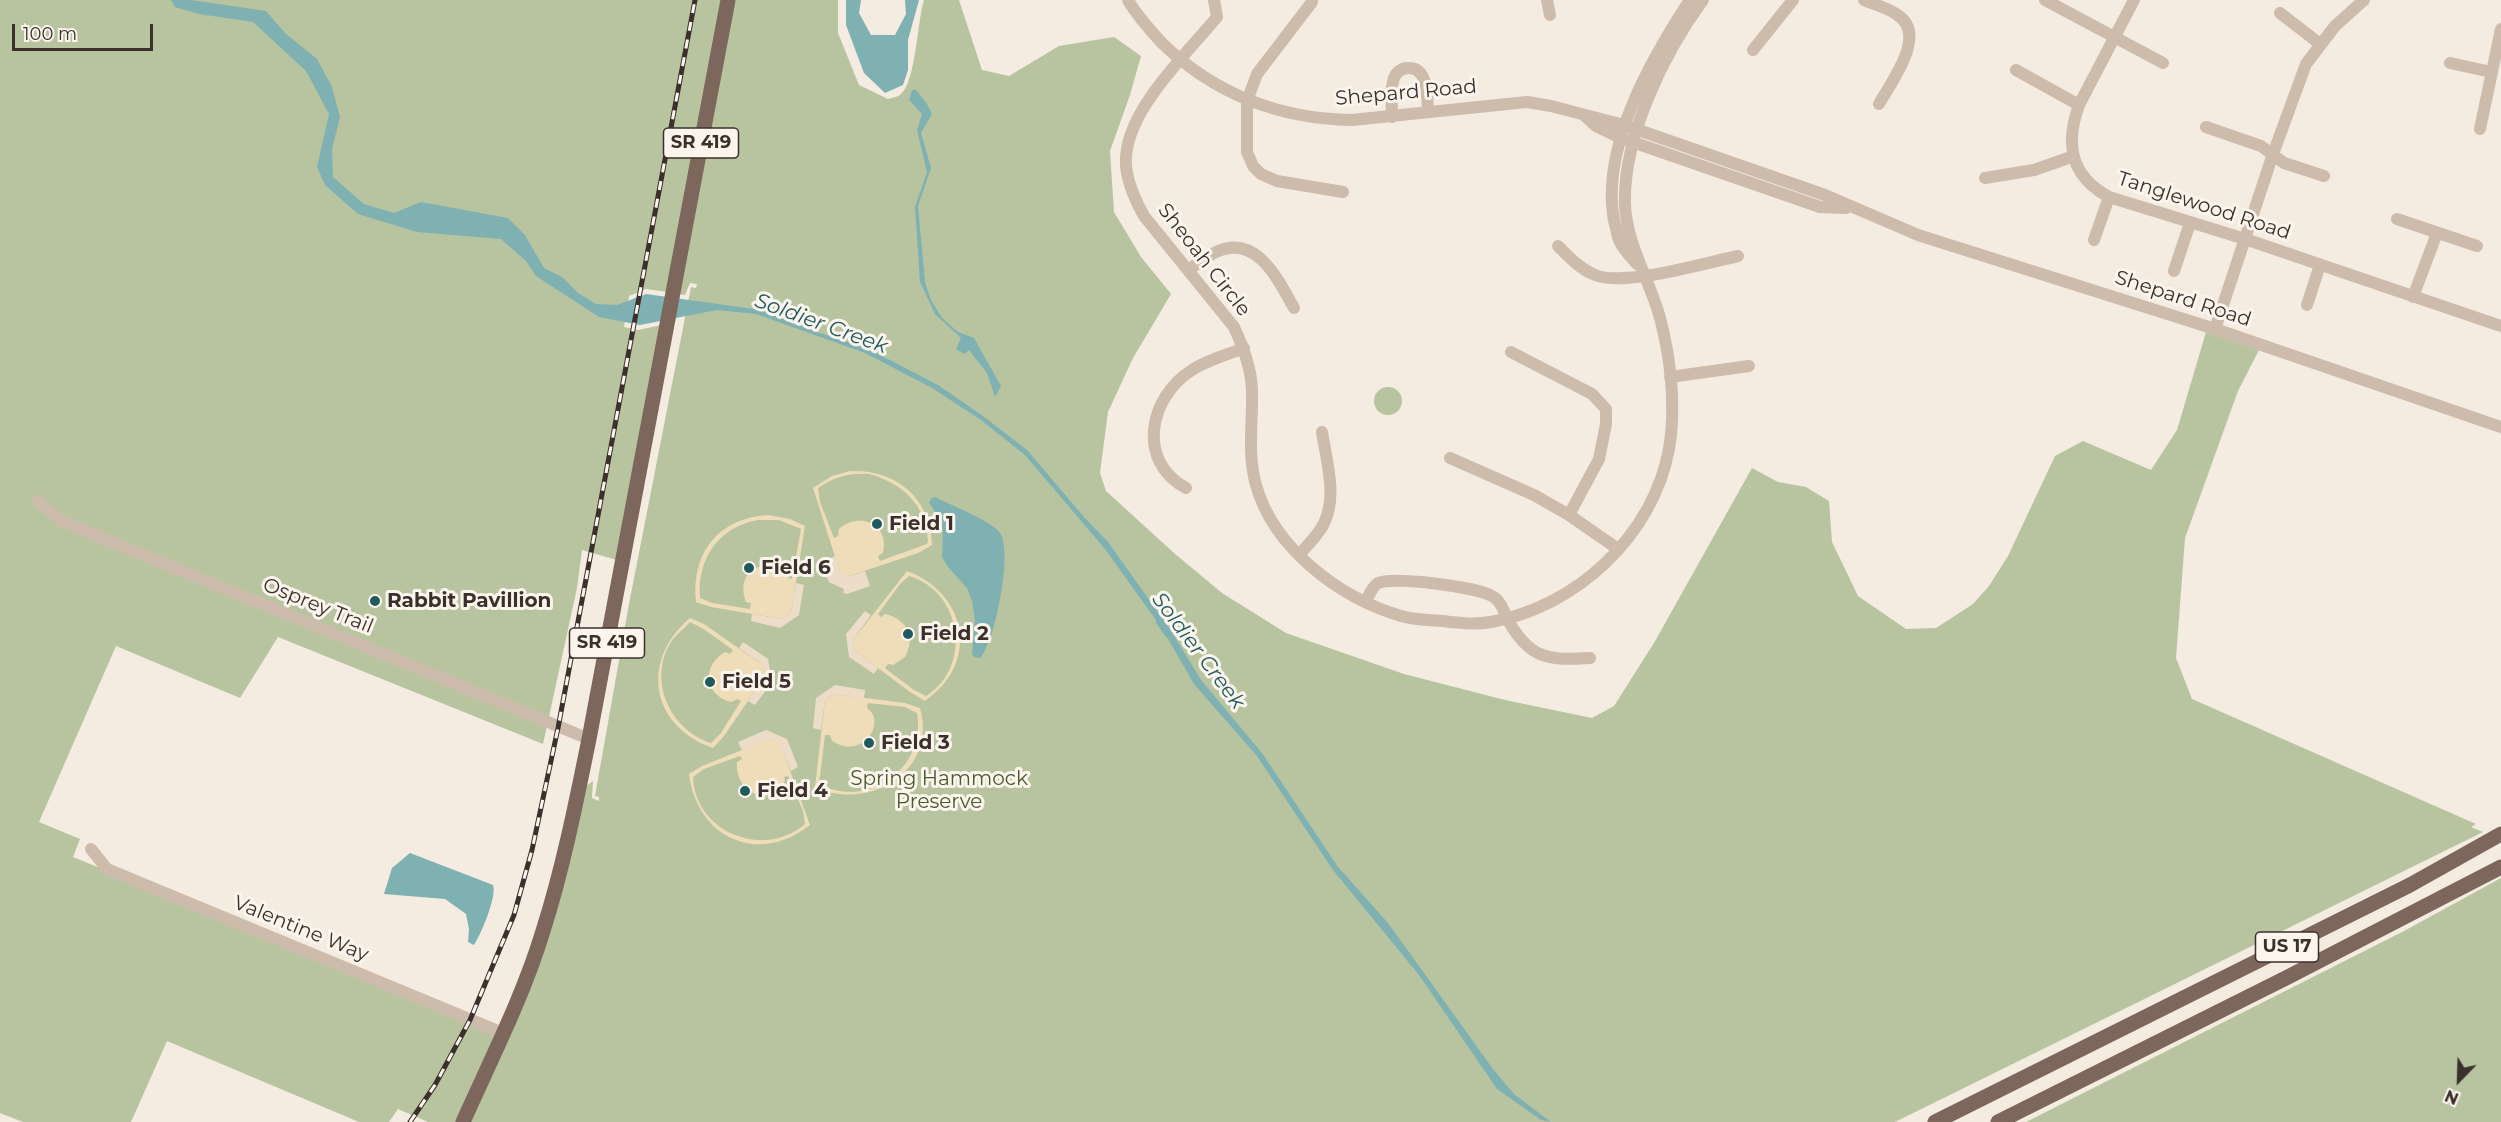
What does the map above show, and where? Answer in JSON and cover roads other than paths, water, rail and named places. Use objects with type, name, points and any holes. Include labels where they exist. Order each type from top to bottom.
[{"type":"main road","name":"SR 419","points":[[463,1122],[503,1033],[543,933],[563,856],[589,739],[728,0]]},
{"type":"main road","name":"US 17","points":[[1935,1122],[2410,885],[2501,834]]},
{"type":"main road","name":"US 17","points":[[1998,1122],[2501,867]]},
{"type":"street","name":"Shepard Road","points":[[1128,0],[1151,32],[1181,61],[1210,81],[1247,100],[1287,113],[1324,119],[1392,117],[1527,102],[1551,106],[1584,115],[1596,126],[1623,131],[1825,195],[1918,235],[2215,329],[2501,427]]},
{"type":"street","name":"Sheoah Circle","points":[[1214,0],[1217,17],[1139,113],[1127,150],[1126,171],[1134,198],[1144,216],[1234,327],[1244,348],[1252,390],[1250,454],[1255,484],[1263,507],[1275,528],[1299,555],[1333,583],[1365,602],[1405,617],[1482,624],[1508,619],[1555,601],[1596,572],[1634,531],[1644,514],[1663,469],[1672,420],[1670,376],[1660,319],[1644,275],[1625,208],[1626,177],[1636,136],[1659,76],[1679,35],[1703,0]]},
{"type":"street","points":[[1547,0],[1550,15]]},
{"type":"street","name":"Sheoah Circle","points":[[1644,275],[1619,241],[1611,208],[1612,175],[1623,131],[1649,70],[1690,0]]},
{"type":"street","points":[[1754,50],[1793,0]]},
{"type":"street","points":[[1864,0],[1899,16],[1908,24],[1911,33],[1906,54],[1879,104]]},
{"type":"street","points":[[2045,0],[2163,63]]},
{"type":"street","points":[[1985,178],[2034,170],[2073,156],[2070,137],[2079,105],[2134,0]]},
{"type":"street","points":[[2215,329],[2272,154],[2306,64],[2336,26],[2364,0]]},
{"type":"street","points":[[1312,2],[1257,74],[1247,100],[1247,153],[1252,166],[1261,174],[1277,181],[1343,192]]},
{"type":"street","points":[[2280,13],[2320,45]]},
{"type":"street","points":[[2480,129],[2501,28]]},
{"type":"street","points":[[2450,63],[2491,72]]},
{"type":"street","points":[[1392,117],[1392,86],[1395,76],[1399,70],[1407,68],[1414,69],[1421,74],[1425,83],[1428,112]]},
{"type":"street","points":[[2016,70],[2079,105]]},
{"type":"street","points":[[2206,127],[2261,146],[2284,163],[2324,176]]},
{"type":"street","name":"Tanglewood Road","points":[[2073,156],[2079,170],[2088,181],[2109,197],[2245,239],[2501,326]]},
{"type":"street","points":[[2094,240],[2109,197]]},
{"type":"street","points":[[2397,219],[2477,246]]},
{"type":"street","points":[[2174,271],[2190,223]]},
{"type":"street","points":[[2413,297],[2437,233]]},
{"type":"street","points":[[1558,246],[1582,269],[1596,276],[1612,279],[1644,275],[1738,256]]},
{"type":"street","points":[[1188,270],[1216,252],[1227,249],[1250,251],[1269,266],[1294,308]]},
{"type":"street","points":[[2307,305],[2320,265]]},
{"type":"street","points":[[1186,488],[1167,475],[1157,461],[1153,447],[1158,412],[1178,380],[1193,369],[1244,348]]},
{"type":"street","points":[[1511,352],[1592,394],[1606,409],[1606,424],[1599,459],[1569,515]]},
{"type":"street","points":[[1670,376],[1749,366]]},
{"type":"street","points":[[1299,555],[1325,521],[1329,507],[1329,483],[1322,432]]},
{"type":"street","points":[[1450,458],[1534,495],[1569,515],[1618,549]]},
{"type":"street","name":"Osprey Trail","points":[[39,501],[62,521],[589,739]]},
{"type":"street","points":[[1365,602],[1374,586],[1386,581],[1446,584],[1494,597],[1499,601],[1521,642],[1529,649],[1557,659],[1590,658]]},
{"type":"street","name":"Valentine Way","points":[[91,849],[107,870],[503,1033]]},
{"type":"water","points":[[171,0],[191,0],[266,11],[285,33],[317,59],[332,87],[340,117],[332,149],[333,177],[364,204],[394,213],[421,202],[508,218],[525,235],[544,268],[562,277],[578,293],[596,304],[617,305],[646,294],[761,310],[814,331],[861,346],[938,385],[1027,450],[1108,542],[1170,629],[1201,680],[1262,753],[1338,867],[1388,923],[1493,1069],[1514,1094],[1551,1122],[1541,1120],[1497,1089],[1419,975],[1333,870],[1257,756],[1194,684],[1163,630],[1105,549],[1025,455],[981,420],[932,388],[865,353],[756,314],[717,310],[640,325],[599,317],[536,276],[526,261],[501,239],[417,232],[358,214],[325,185],[317,167],[329,114],[306,71],[253,22],[199,14],[175,7]]},
{"type":"water","points":[[846,0],[861,0],[859,13],[871,35],[895,35],[906,14],[905,0],[919,0],[908,40],[908,70],[903,85],[885,93],[864,73],[846,25]]},
{"type":"water","points":[[912,90],[916,90],[932,114],[921,133],[931,168],[918,206],[925,282],[931,300],[942,318],[958,332],[974,338],[1001,386],[995,397],[987,373],[969,350],[964,354],[956,349],[961,338],[935,314],[920,282],[915,207],[927,172],[917,130],[922,114],[909,100]]},
{"type":"water","points":[[935,497],[989,523],[1000,533],[1003,543],[1003,577],[996,617],[986,649],[980,658],[972,654],[975,621],[972,601],[967,588],[942,557],[943,531],[929,502]]},
{"type":"water","points":[[410,853],[493,885],[491,906],[474,945],[468,942],[469,929],[466,914],[445,899],[384,894],[392,868]]},
{"type":"waterway","name":"Soldier Creek","points":[[1157,622],[1167,636]]},
{"type":"railway","points":[[410,1122],[435,1085],[470,1020],[514,915],[532,850],[558,728],[695,0]]},
{"type":"place","name":"Field 1","points":[[877,524]]},
{"type":"place","name":"Field 6","points":[[749,568]]},
{"type":"place","name":"Rabbit Pavillion","points":[[375,601]]},
{"type":"place","name":"Field 2","points":[[908,634]]},
{"type":"place","name":"Field 5","points":[[710,682]]},
{"type":"place","name":"Field 3","points":[[869,743]]},
{"type":"place","name":"Field 4","points":[[745,791]]},
{"type":"park label","name":"Spring Hammock Preserve","points":[[939,790]]}]
